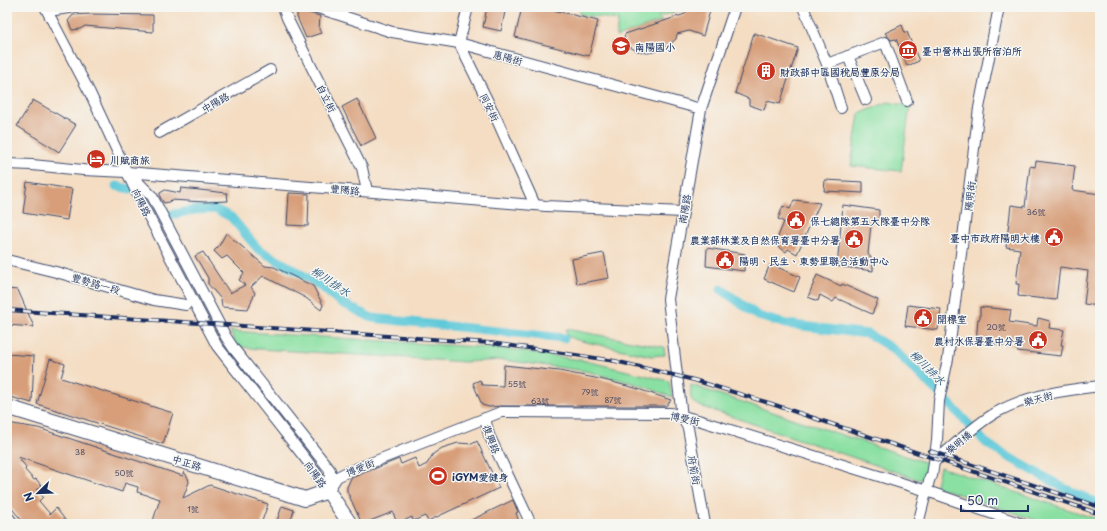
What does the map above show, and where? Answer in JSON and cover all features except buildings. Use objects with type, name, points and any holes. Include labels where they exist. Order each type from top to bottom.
[{"type":"street","points":[[47,9],[76,7]]},
{"type":"street","name":"自立街","points":[[283,7],[287,18],[362,168],[367,191]]},
{"type":"street","name":"惠陽街","points":[[315,7],[392,32],[459,43],[701,109]]},
{"type":"street","points":[[459,43],[468,7]]},
{"type":"street","name":"南陽路","points":[[682,417],[668,300],[701,109],[735,7]]},
{"type":"street","points":[[803,7],[827,64],[841,108]]},
{"type":"street","name":"陽明街","points":[[935,461],[939,401],[949,351],[980,108],[999,7]]},
{"type":"street","name":"向陽路","points":[[47,9],[90,93],[139,198],[217,346],[308,462],[328,492]]},
{"type":"street","points":[[827,64],[885,42],[907,101]]},
{"type":"street","name":"同安街","points":[[459,43],[498,122],[535,205]]},
{"type":"street","points":[[848,56],[866,100]]},
{"type":"street","name":"中陽路","points":[[159,133],[270,70]]},
{"type":"street","name":"豐陽路","points":[[7,164],[127,172],[535,205],[683,212]]},
{"type":"street","name":"向陽路","points":[[127,172],[152,196],[234,349],[330,470],[328,492]]},
{"type":"street","name":"豐勢路一段","points":[[7,260],[56,272],[154,300],[186,305]]},
{"type":"street","name":"樂天街","points":[[981,424],[996,413],[1015,404],[1064,390],[1100,386]]},
{"type":"street","name":"中正路","points":[[7,407],[305,499],[328,492]]},
{"type":"street","name":"博愛街","points":[[328,492],[336,477],[501,412],[671,413],[927,491],[1022,524]]},
{"type":"street","name":"府前街","points":[[682,417],[688,428],[705,524]]},
{"type":"street","name":"復興路","points":[[485,418],[489,435],[531,524]]},
{"type":"street","name":"樂明橋","points":[[935,461],[981,424]]},
{"type":"street","points":[[918,524],[935,461]]},
{"type":"street","points":[[328,492],[350,524]]},
{"type":"street","points":[[7,519],[11,524]]},
{"type":"green space","points":[[580,7],[684,7],[684,9],[658,17],[662,21],[616,37],[618,20],[579,14]]},
{"type":"green space","points":[[888,102],[910,106],[901,171],[851,166],[859,114]]},
{"type":"green space","points":[[566,329],[664,347],[665,355],[651,356],[577,340],[567,336]]},
{"type":"green space","points":[[230,331],[508,349],[586,361],[669,381],[672,397],[640,385],[585,371],[503,360],[465,362],[241,347],[236,344]]},
{"type":"green space","points":[[691,385],[927,463],[923,478],[920,480],[700,406],[691,398]]},
{"type":"green space","points":[[940,467],[1100,520],[1100,524],[1047,524],[937,487],[936,484]]},
{"type":"waterway","name":"柳川排水","points":[[116,186],[140,191]]},
{"type":"waterway","name":"柳川排水","points":[[158,206],[161,211],[170,215],[194,210],[215,209],[231,217],[258,249],[322,287],[340,302],[372,318],[564,338]]},
{"type":"waterway","name":"柳川排水","points":[[721,289],[758,316],[786,324],[868,334],[893,349],[948,402],[985,442],[998,451],[1064,488],[1100,504]]},
{"type":"railway","points":[[7,310],[490,343],[615,361],[694,380],[769,403],[1100,514]]},
{"type":"railway","points":[[930,451],[1100,507]]},
{"type":"place","name":"南陽國小","points":[[621,46]]},
{"type":"place","name":"臺中營林出張所宿泊所","points":[[908,50]]},
{"type":"place","name":"財政部中區國稅局豐原分局","points":[[766,71]]},
{"type":"place","name":"川賦商旅","points":[[96,159]]},
{"type":"place","name":"保七總隊第五大隊臺中分隊","points":[[796,220]]},
{"type":"place","name":"臺中市政府陽明大樓","points":[[1054,237]]},
{"type":"place","name":"農業部林業及自然保育署臺中分署","points":[[854,239]]},
{"type":"place","name":"陽明、民生、東勢里聯合活動中心","points":[[725,260]]},
{"type":"place","name":"開標室","points":[[923,318]]},
{"type":"place","name":"農村水保署臺中分署","points":[[1038,340]]},
{"type":"place","name":"iGYM愛健身","points":[[438,476]]}]
